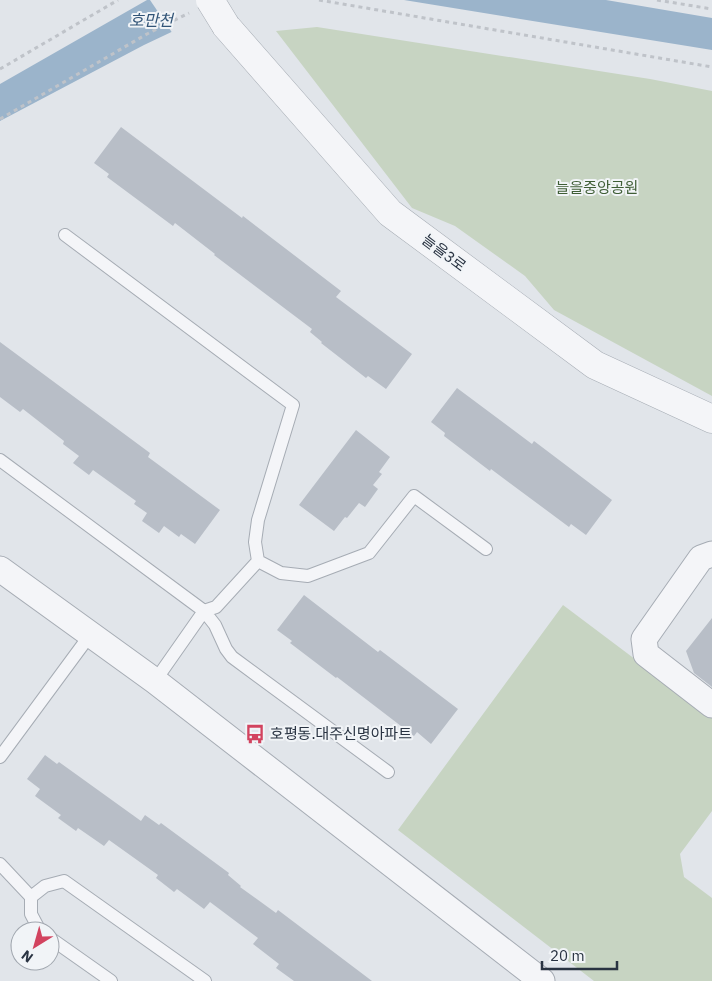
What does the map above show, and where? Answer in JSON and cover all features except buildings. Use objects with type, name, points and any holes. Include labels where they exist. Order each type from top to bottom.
[{"type":"street","name":"늘을3로","points":[[204,4],[226,26],[390,213],[595,365],[712,418]]},
{"type":"street","points":[[712,554],[701,558],[644,639],[646,654],[712,705]]},
{"type":"street","points":[[0,569],[155,681],[542,981]]},
{"type":"lane","points":[[65,235],[293,406],[258,520],[255,542],[258,561]]},
{"type":"lane","points":[[0,460],[204,611],[215,625],[226,649],[232,657],[388,772]]},
{"type":"lane","points":[[258,561],[281,572],[308,576],[369,553],[414,496],[486,549]]},
{"type":"lane","points":[[155,681],[204,611],[216,608],[258,561]]},
{"type":"lane","points":[[0,757],[90,635]]},
{"type":"lane","points":[[0,864],[31,896],[31,914],[35,921]]},
{"type":"lane","points":[[31,896],[45,886],[64,881],[205,981]]},
{"type":"lane","points":[[60,945],[111,981]]},
{"type":"path","points":[[0,68],[118,0]]},
{"type":"path","points":[[319,0],[712,67]]},
{"type":"path","points":[[657,0],[712,9]]},
{"type":"path","points":[[0,118],[147,34],[204,4]]},
{"type":"green space","name":"늘을중앙공원","points":[[317,27],[650,79],[712,91],[712,396],[554,310],[525,276],[455,226],[412,208],[276,31]]},
{"type":"green space","points":[[563,605],[712,717],[712,811],[680,854],[684,877],[712,898],[712,981],[594,981],[398,830]]},
{"type":"water","name":"호만천","points":[[147,0],[239,0],[144,45],[0,121],[0,84]]},
{"type":"water","points":[[404,0],[606,0],[712,18],[712,50]]},
{"type":"pier","points":[[150,0],[241,0],[173,34]]},
{"type":"place","name":"호평동.대주신명아파트","points":[[255,734]]}]
